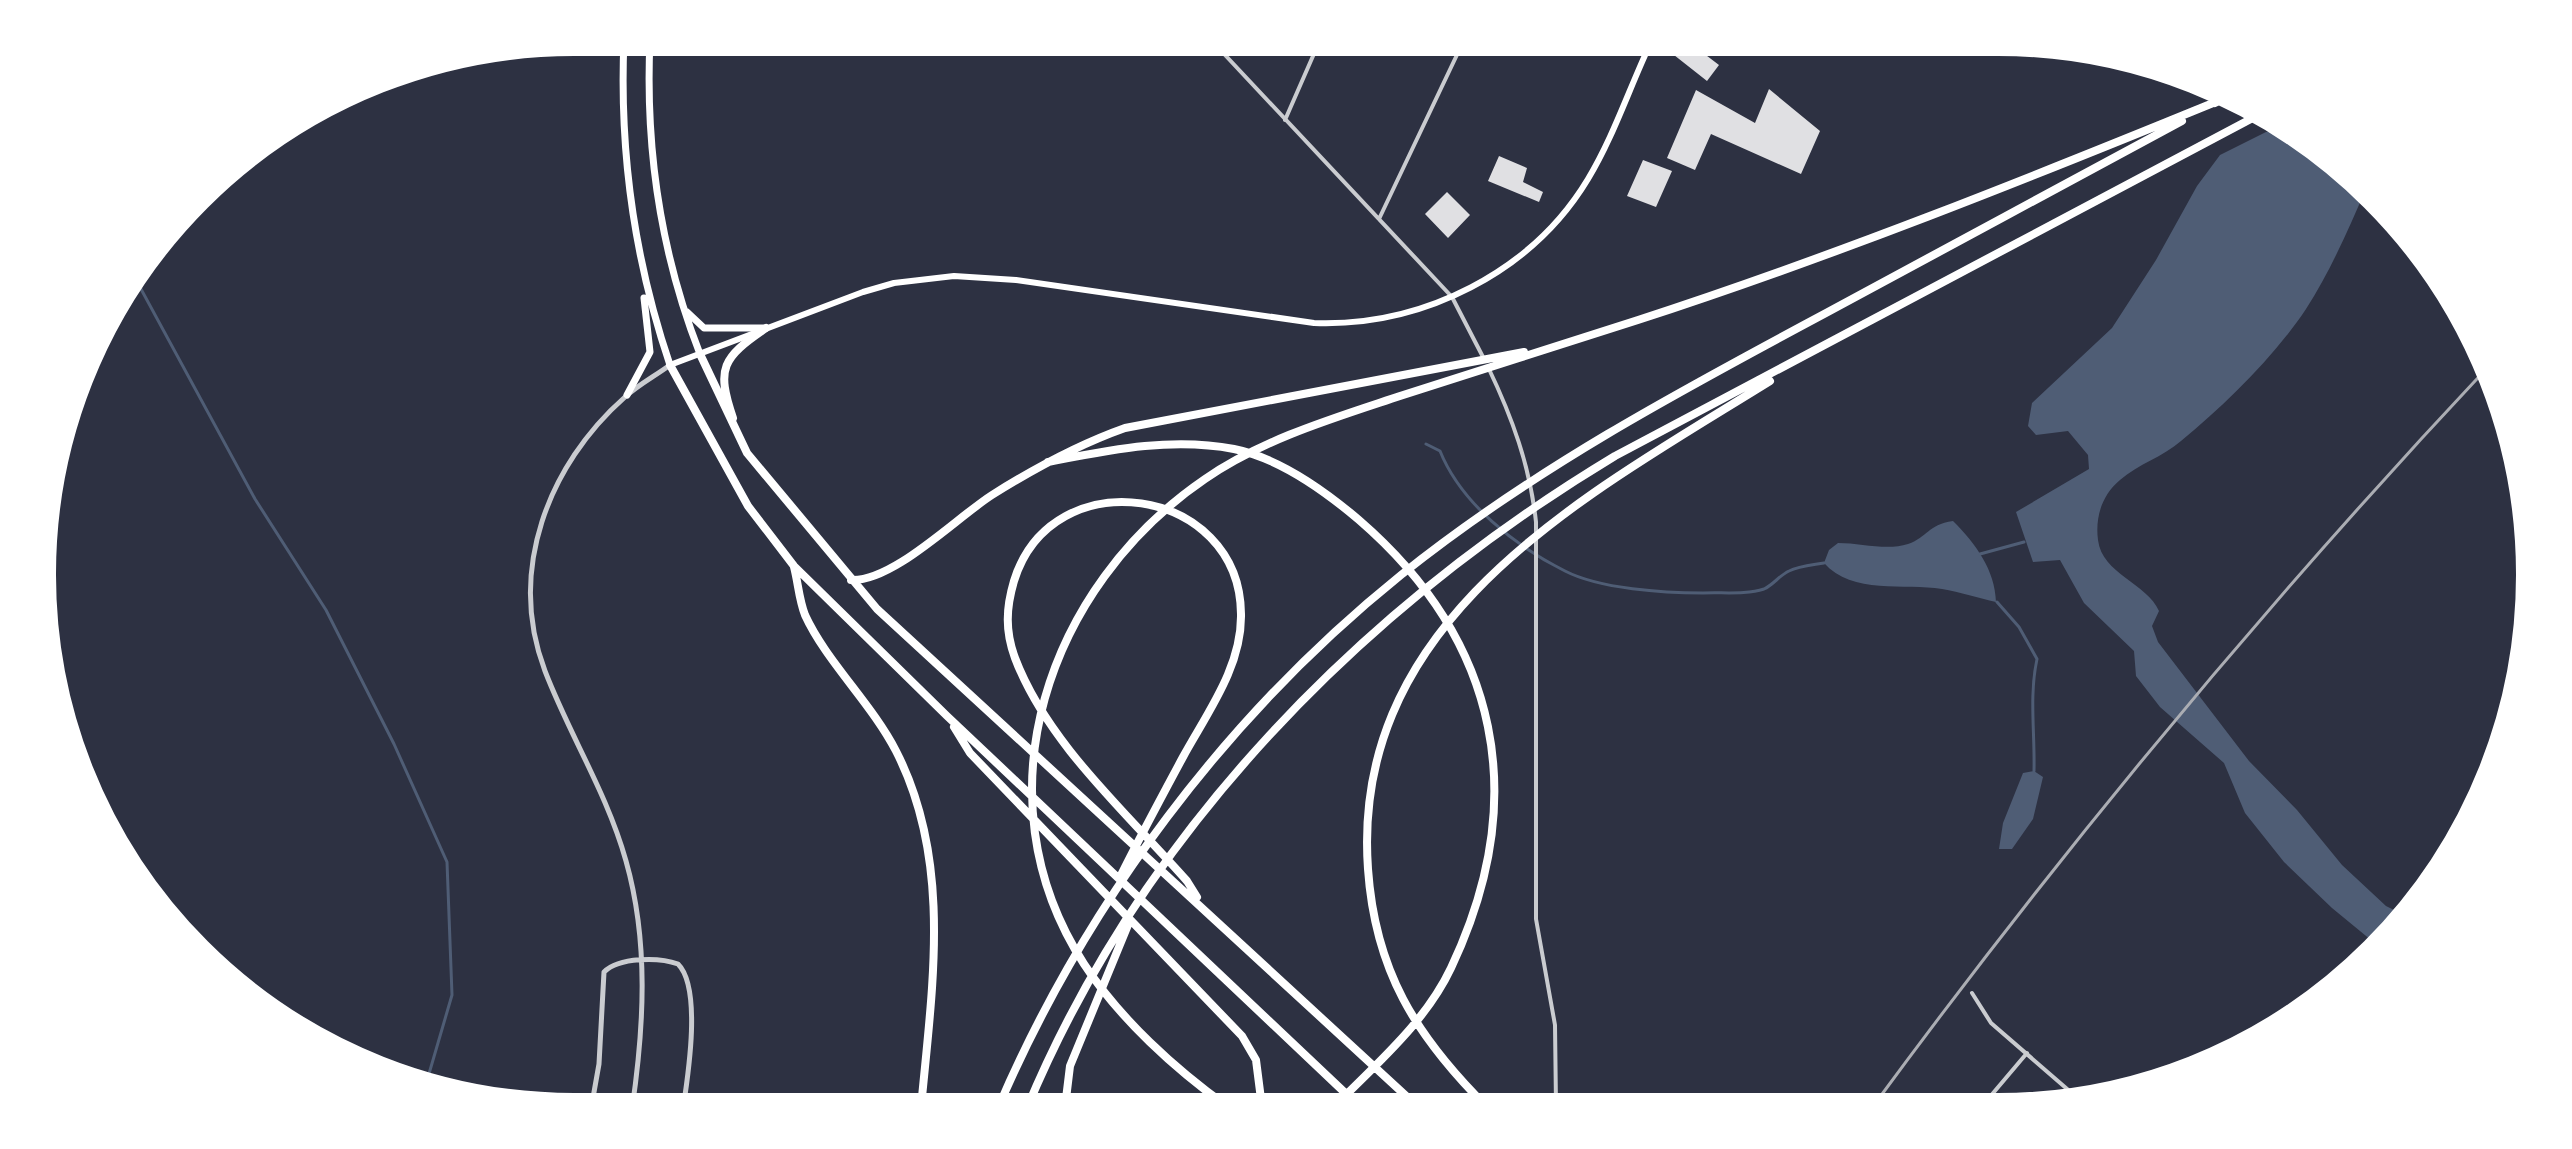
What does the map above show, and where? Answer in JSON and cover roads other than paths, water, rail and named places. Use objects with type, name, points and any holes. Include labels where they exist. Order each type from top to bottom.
[{"type":"highway","points":[[624,54],[622,118],[629,201],[650,339],[646,362],[627,395]]},
{"type":"highway","points":[[650,54],[649,116],[657,198],[682,304],[700,354],[747,453],[877,609],[1405,1095]]},
{"type":"highway","points":[[1213,1095],[1173,1062],[1113,1001],[1084,965],[1044,877],[1035,833],[1032,767],[1044,695],[1057,660],[1098,581],[1146,524],[1207,477],[1321,422],[1561,345],[1984,197],[2215,102]]},
{"type":"highway","points":[[1112,894],[1259,708],[1374,597],[1485,512],[1648,408],[2215,102]]},
{"type":"highway","points":[[1033,1095],[1072,1012],[1139,899],[1210,806],[1305,696],[1447,570],[1530,509],[1615,456],[2250,120]]},
{"type":"highway","points":[[632,221],[646,290],[670,365],[748,506],[794,566],[947,716],[1348,1095]]},
{"type":"highway","points":[[682,304],[695,323],[704,328],[766,328]]},
{"type":"highway","points":[[747,453],[722,374],[732,354],[766,328]]},
{"type":"highway","points":[[851,580],[867,579],[893,566],[990,497],[1077,445],[1125,428],[1561,345]]},
{"type":"highway","points":[[1477,1095],[1411,1017],[1381,953],[1369,881],[1367,816],[1380,749],[1394,710],[1420,656],[1439,629],[1483,583],[1543,530],[1596,490],[1806,357]]},
{"type":"highway","points":[[1048,462],[1108,449],[1175,444],[1237,449],[1276,465],[1326,494],[1381,539],[1414,574],[1442,611],[1474,671],[1487,719],[1493,788],[1491,826],[1474,907],[1450,972],[1430,1002],[1393,1047],[1346,1095]]},
{"type":"highway","points":[[1004,1095],[1058,985],[1112,894],[1222,687],[1236,651],[1241,613],[1228,563],[1206,534],[1189,520],[1156,505],[1118,501],[1077,511],[1041,535],[1021,562],[1007,609],[1014,656],[1044,721],[1187,881],[1205,908]]},
{"type":"highway","points":[[794,566],[805,614],[894,747],[920,806],[929,847],[934,926],[922,1095]]},
{"type":"highway","points":[[947,716],[970,753],[1242,1036],[1256,1060],[1260,1095]]},
{"type":"highway","points":[[1066,1095],[1070,1066],[1139,899]]},
{"type":"main road","points":[[670,365],[884,286],[954,276],[1016,280],[1328,324],[1384,317],[1452,297],[1497,273],[1530,249],[1575,200],[1598,161],[1646,54]]},
{"type":"street","points":[[1224,54],[1452,297],[1508,410],[1532,490],[1537,548],[1536,919],[1555,1025],[1556,1095]]},
{"type":"street","points":[[1285,120],[1314,54]]},
{"type":"street","points":[[1379,219],[1457,54]]},
{"type":"street","points":[[634,1095],[641,1040],[641,961],[635,902],[618,834],[594,770],[545,669],[531,604],[533,561],[552,490],[585,437],[627,395],[670,365]]},
{"type":"street","points":[[593,1095],[599,1064],[604,972],[620,963],[641,961],[678,964],[688,978],[690,1045],[685,1095]]},
{"type":"street","points":[[1972,993],[1991,1023],[2069,1090]]},
{"type":"street","points":[[1991,1095],[2027,1053]]},
{"type":"water","points":[[2266,132],[2287,142],[2361,201],[2323,280],[2293,327],[2215,412],[2166,452],[2127,474],[2114,486],[2101,507],[2098,540],[2108,562],[2153,601],[2159,611],[2152,626],[2158,642],[2249,761],[2297,810],[2342,865],[2386,906],[2395,910],[2370,939],[2284,862],[2245,813],[2224,763],[2160,707],[2136,676],[2134,651],[2084,603],[2060,560],[2033,562],[2016,512],[2089,469],[2088,455],[2068,431],[2036,435],[2028,426],[2032,403],[2112,328],[2156,260],[2197,186],[2220,155]]},
{"type":"water","points":[[1953,521],[1983,558],[1992,579],[1996,602],[1942,589],[1864,584],[1849,580],[1824,563],[1829,550],[1838,543],[1900,546],[1915,541],[1938,525]]},
{"type":"water","points":[[2034,771],[2043,777],[2033,819],[2012,849],[1999,849],[2003,823],[2023,773]]},
{"type":"waterway","points":[[140,288],[255,499],[326,610],[394,744],[447,862],[452,995],[429,1074]]},
{"type":"waterway","points":[[1426,444],[1440,451],[1461,488],[1509,536],[1546,561],[1579,577],[1651,591],[1742,593],[1764,589],[1793,569],[1824,563]]},
{"type":"waterway","points":[[1980,554],[2024,542]]},
{"type":"waterway","points":[[1997,602],[2019,627],[2037,659],[2033,701],[2034,771]]},
{"type":"railway","points":[[1882,1095],[2019,914],[2170,727],[2326,544],[2479,377]]}]
